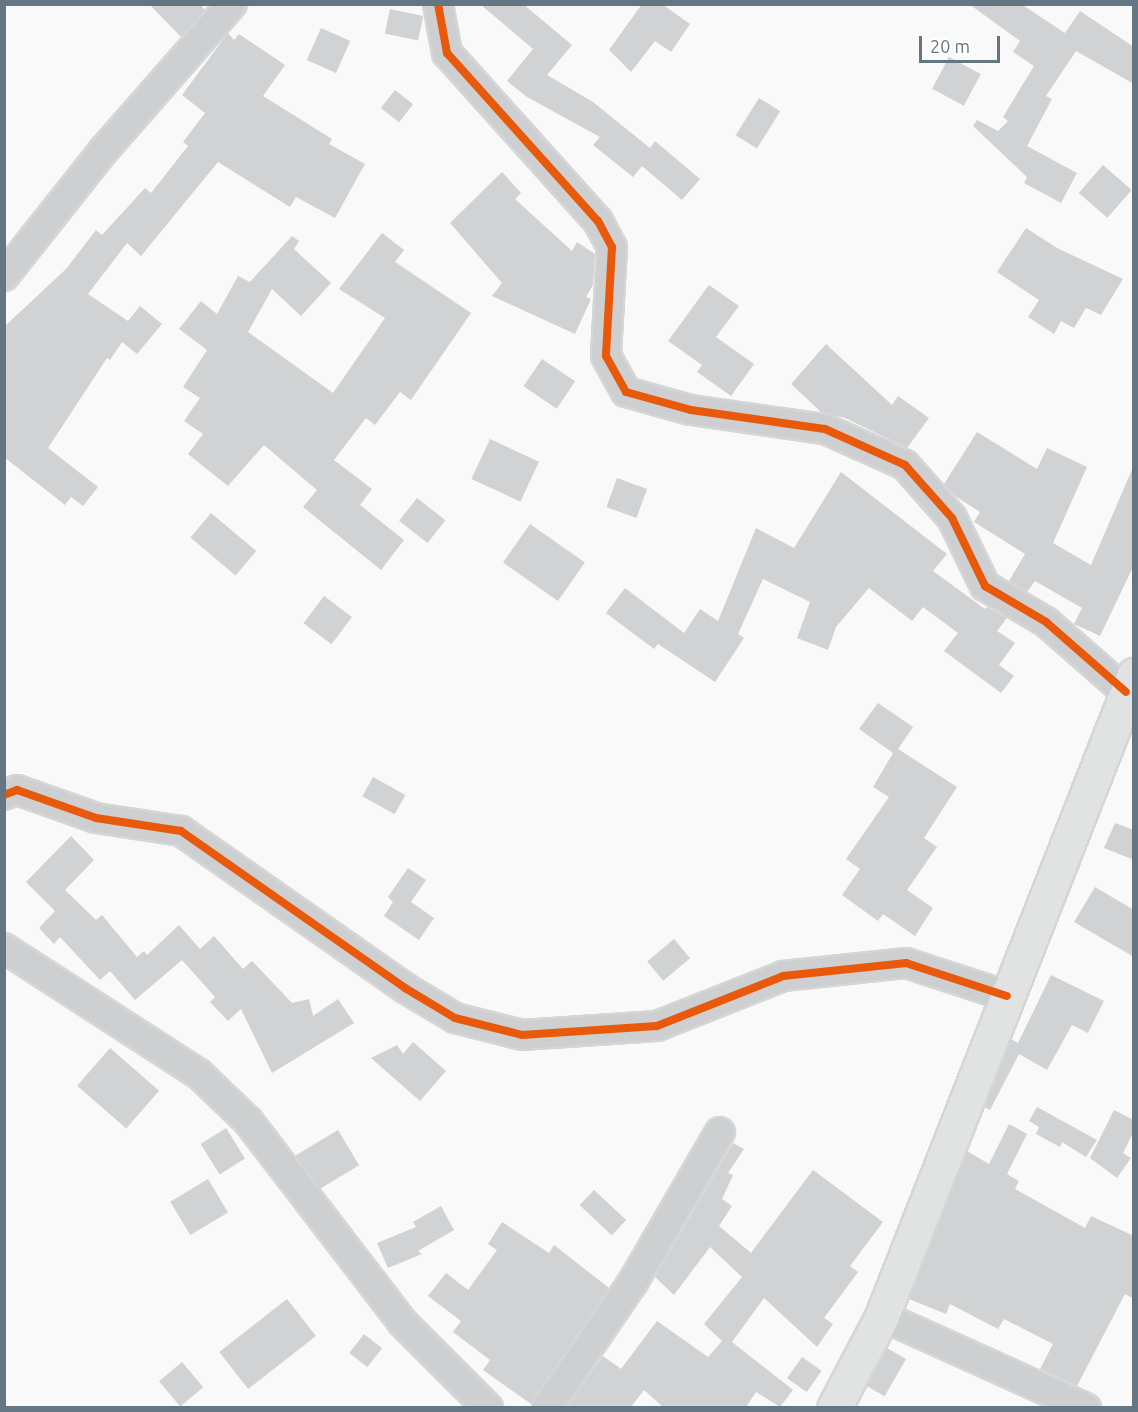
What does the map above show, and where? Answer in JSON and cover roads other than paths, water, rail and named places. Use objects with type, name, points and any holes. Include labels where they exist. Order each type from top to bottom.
[{"type":"street","points":[[4,276],[104,150],[232,4]]},
{"type":"street","points":[[438,4],[447,53],[598,221],[612,247],[606,356],[626,392],[691,410],[825,429],[905,465],[952,518],[985,586],[1046,622],[1130,684],[882,1316],[834,1407]]},
{"type":"street","points":[[4,795],[17,790],[96,818],[181,831],[405,988],[455,1018],[522,1035],[657,1026],[783,976],[906,963],[1007,996]]},
{"type":"street","points":[[4,948],[199,1074],[240,1113],[304,1189],[402,1322],[488,1407]]},
{"type":"street","points":[[547,1407],[633,1282],[720,1132]]},
{"type":"street","points":[[882,1316],[1086,1407]]}]
